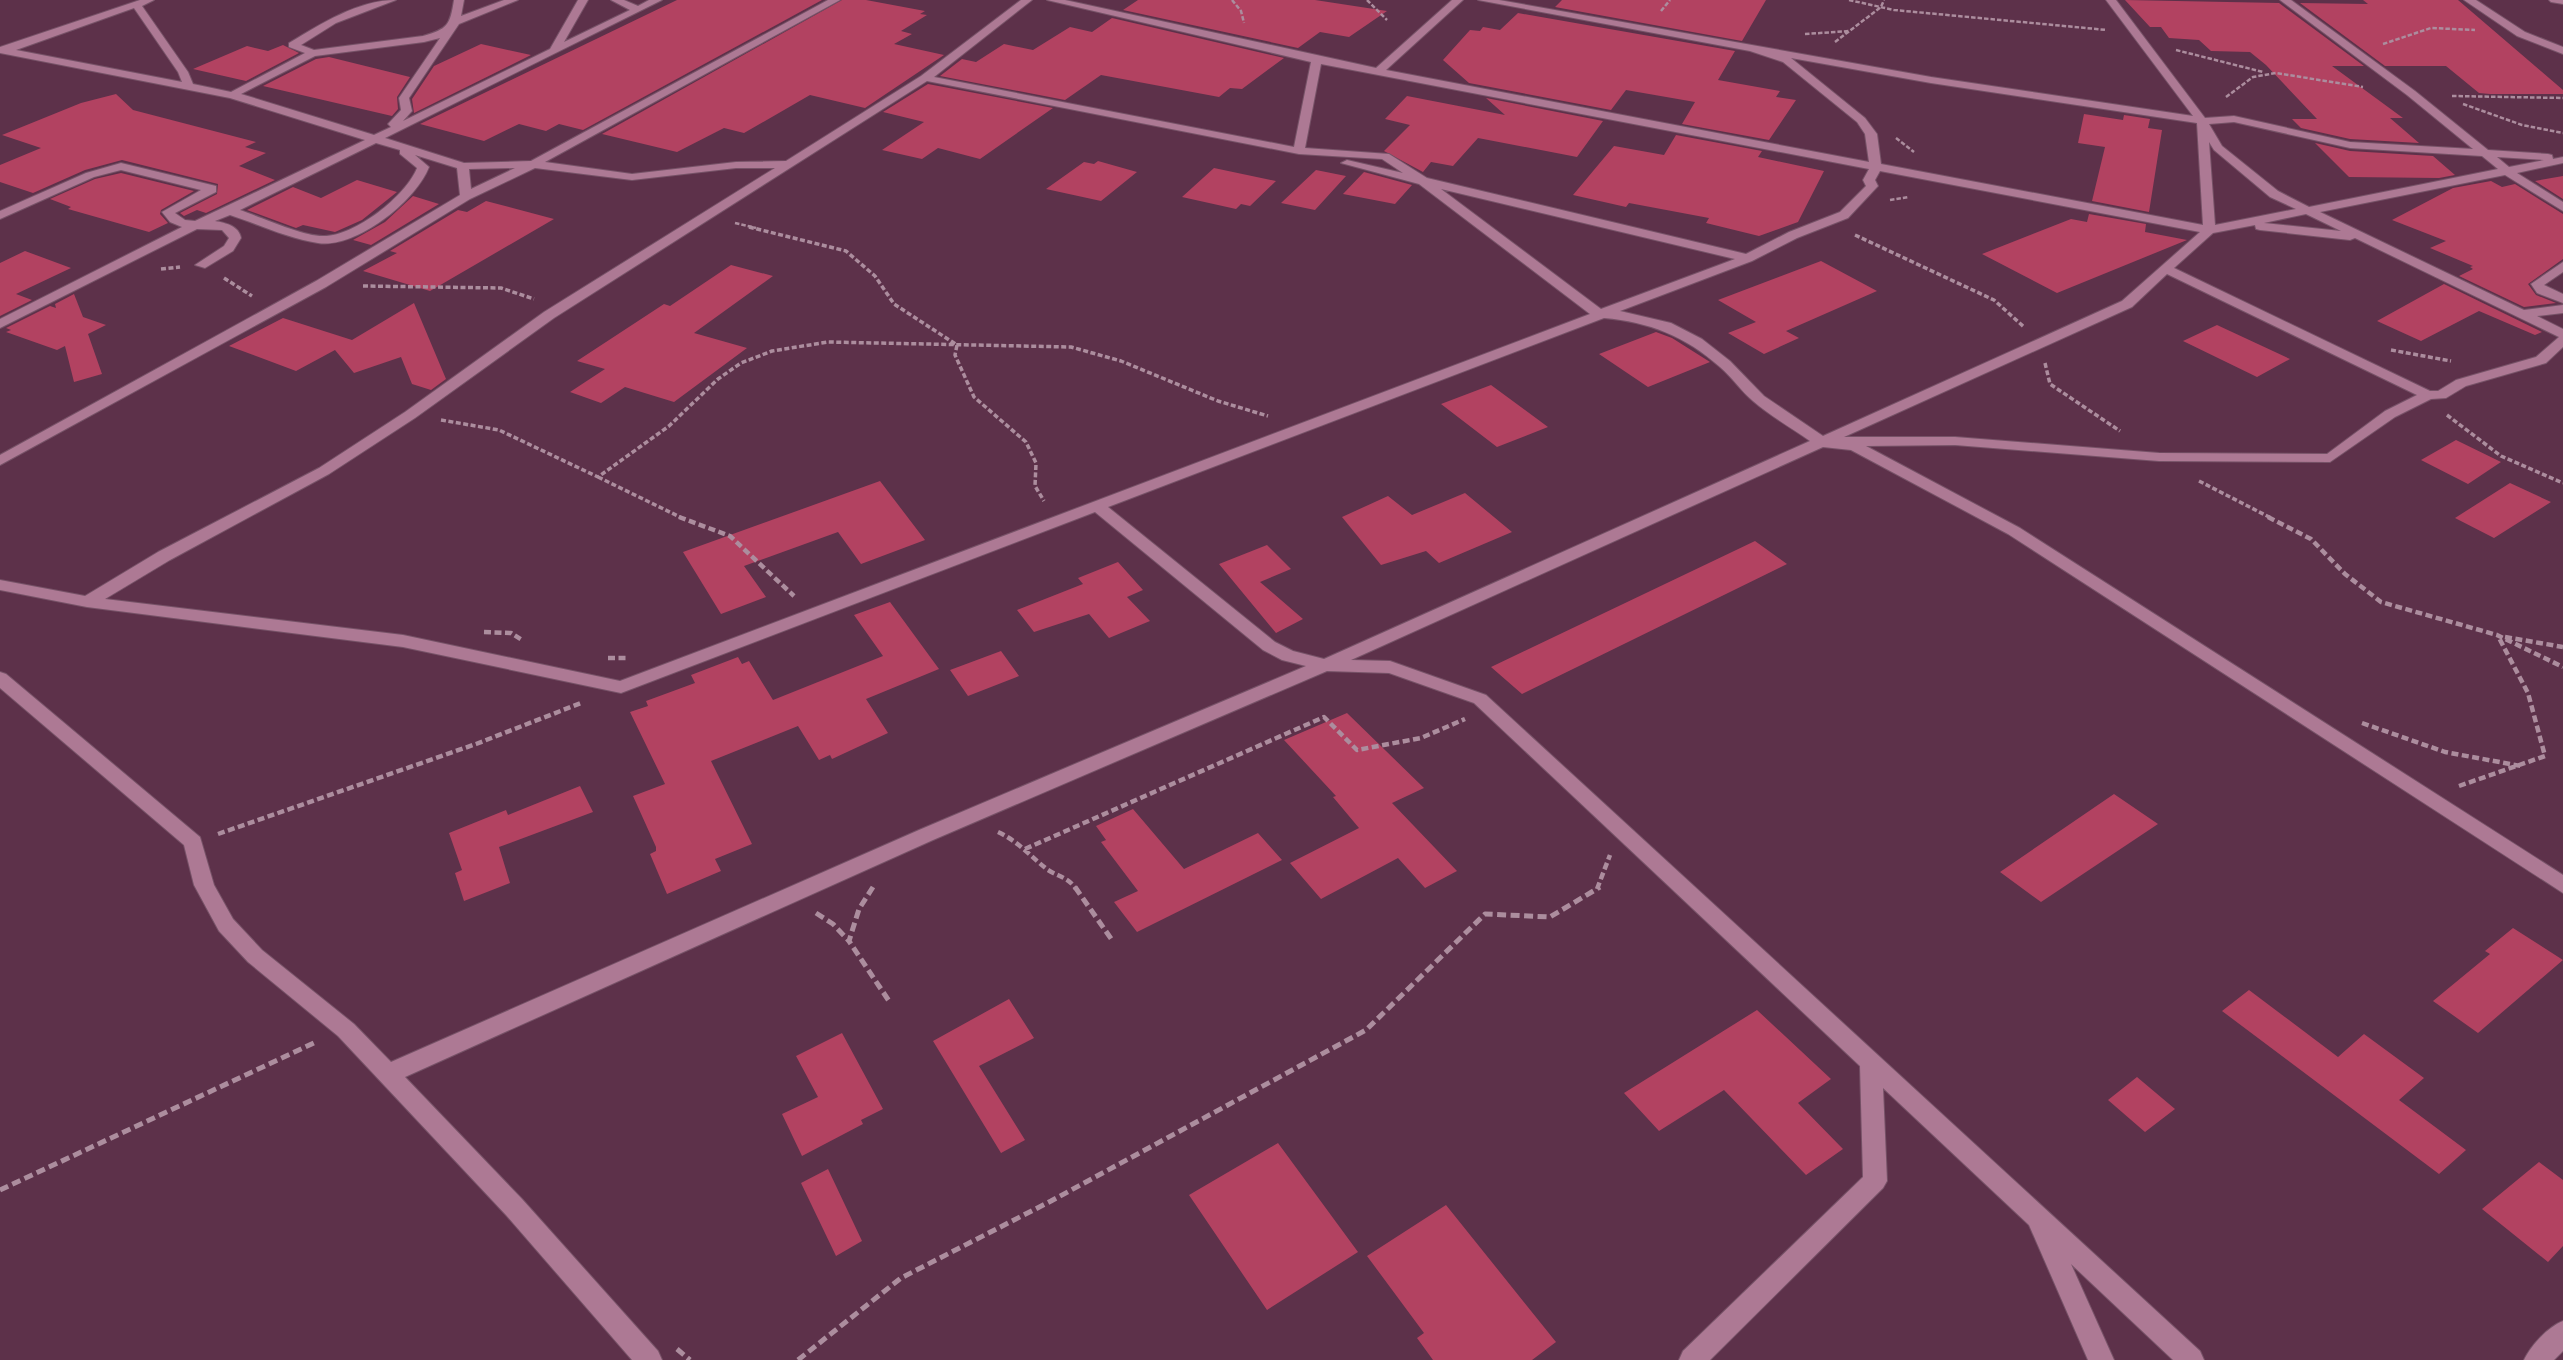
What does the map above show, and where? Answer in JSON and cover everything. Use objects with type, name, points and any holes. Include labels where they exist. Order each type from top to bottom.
[{"type":"street","points":[[1,51],[149,0]]},
{"type":"street","points":[[313,53],[293,44],[332,21],[391,0]]},
{"type":"street","points":[[374,138],[405,115],[407,104],[404,98],[456,22],[459,0]]},
{"type":"street","points":[[232,95],[313,53],[424,39],[444,33],[456,22],[513,0]]},
{"type":"street","points":[[555,49],[583,0]]},
{"type":"street","points":[[615,0],[639,10]]},
{"type":"street","points":[[0,324],[192,226],[229,211],[657,0]]},
{"type":"street","points":[[0,461],[321,284],[466,196],[533,164],[835,0]]},
{"type":"street","points":[[87,602],[164,556],[324,471],[410,415],[549,315],[925,78],[1027,0]]},
{"type":"street","points":[[1052,0],[1317,60],[2209,230],[2563,159]]},
{"type":"street","points":[[1378,72],[1458,0]]},
{"type":"street","points":[[1483,0],[1931,80],[2202,121],[2234,118],[2350,145],[2563,159]]},
{"type":"street","points":[[2111,0],[2202,121],[2218,148],[2274,194],[2312,210],[2563,334]]},
{"type":"street","points":[[2285,0],[2411,93],[2507,172],[2563,207]]},
{"type":"street","points":[[2469,0],[2522,34],[2563,51]]},
{"type":"street","points":[[2554,0],[2563,1]]},
{"type":"street","points":[[136,4],[188,85]]},
{"type":"street","points":[[0,585],[87,602],[403,642],[621,687],[698,661],[1095,504],[1748,258],[1793,235],[1844,215],[1872,186],[1869,180],[1876,167],[1871,134],[1861,120],[1787,60],[1752,48]]},
{"type":"street","points":[[1,51],[232,95],[463,166],[533,164],[632,177],[736,165],[789,164]]},
{"type":"street","points":[[1299,151],[1317,60]]},
{"type":"street","points":[[925,78],[1419,178],[1748,258]]},
{"type":"street","points":[[2202,121],[2209,230]]},
{"type":"street","points":[[229,211],[319,240],[339,239],[394,206],[418,184],[422,167],[393,145]]},
{"type":"street","points":[[1276,148],[1385,156],[1419,178],[1597,313],[1636,317],[1667,326],[1697,342],[1725,364],[1759,400],[1821,442],[1855,446],[2014,531],[2563,886]]},
{"type":"street","points":[[0,215],[90,175],[127,166],[211,188],[210,192],[168,212],[173,219],[192,226],[211,223],[227,227],[235,238],[229,248],[201,265]]},
{"type":"street","points":[[463,166],[466,196]]},
{"type":"street","points":[[2243,224],[2337,233],[2384,246]]},
{"type":"street","points":[[388,1074],[779,900],[1325,664],[2127,304],[2209,230]]},
{"type":"street","points":[[2563,266],[2537,284],[2542,290],[2563,299]]},
{"type":"street","points":[[2166,269],[2434,395]]},
{"type":"street","points":[[2522,314],[2563,309]]},
{"type":"street","points":[[0,311],[16,315]]},
{"type":"street","points":[[1821,442],[1955,441],[2158,457],[2330,458],[2389,414],[2461,383],[2541,360],[2563,340]]},
{"type":"street","points":[[1095,504],[1269,646],[1288,656],[1325,664],[1390,667],[1480,699],[2192,1360]]},
{"type":"street","points":[[0,678],[193,842],[204,885],[226,925],[255,956],[346,1030],[514,1206],[649,1360]]},
{"type":"street","points":[[1692,1360],[1875,1181],[1871,1063]]},
{"type":"street","points":[[2037,1216],[2101,1360]]},
{"type":"street","points":[[2537,1360],[2563,1333]]},
{"type":"path","points":[[1367,0],[1387,20]]},
{"type":"path","points":[[1849,0],[1881,7],[2007,23],[2106,31],[2132,28]]},
{"type":"path","points":[[1815,58],[1881,7],[1884,0]]},
{"type":"path","points":[[2349,48],[2394,41],[2403,35],[2431,28],[2522,34]]},
{"type":"path","points":[[2144,45],[2206,55],[2267,73],[2320,78],[2411,93],[2563,98]]},
{"type":"path","points":[[2202,121],[2213,105],[2253,76],[2267,73]]},
{"type":"path","points":[[2431,94],[2522,125],[2563,133]]},
{"type":"path","points":[[708,217],[846,251],[876,276],[894,304],[957,345]]},
{"type":"path","points":[[321,284],[501,288],[523,293],[539,303],[549,315]]},
{"type":"path","points":[[598,477],[669,426],[718,379],[741,363],[772,351],[828,342],[1045,345],[1103,353],[1227,406],[1310,424]]},
{"type":"path","points":[[957,345],[955,355],[974,397],[1026,442],[1036,463],[1035,486],[1055,520]]},
{"type":"path","points":[[2350,357],[2365,349],[2403,351],[2500,372]]},
{"type":"path","points":[[2434,395],[2444,413],[2493,450],[2563,483]]},
{"type":"path","points":[[410,415],[499,430],[548,451],[700,527],[730,536],[776,578],[786,592],[809,603],[832,607]]},
{"type":"path","points":[[2453,787],[2477,782],[2545,756],[2529,694],[2517,661],[2497,635],[2563,647]]},
{"type":"path","points":[[193,842],[475,744],[621,687]]},
{"type":"path","points":[[1025,849],[1324,717],[1357,750],[1421,738],[1490,708]]},
{"type":"path","points":[[986,827],[1012,838],[1050,871],[1069,879],[1112,940]]},
{"type":"path","points":[[798,1360],[901,1278],[1051,1201],[1366,1030],[1485,914],[1550,917],[1600,887],[1618,828]]},
{"type":"path","points":[[849,941],[859,909],[878,879]]},
{"type":"path","points":[[779,900],[802,904],[833,924],[849,941],[889,1001]]},
{"type":"path","points":[[0,1190],[285,1055],[346,1030]]},
{"type":"building","points":[[677,0],[822,0],[583,130],[559,124],[546,131],[519,124],[484,141],[420,124]]},
{"type":"building","points":[[842,0],[866,0],[925,11],[920,14],[927,15],[901,31],[912,34],[894,44],[944,55],[865,108],[810,95],[744,133],[724,128],[677,152],[602,134]]},
{"type":"building","points":[[1138,0],[1315,0],[1387,11],[1349,37],[1320,32],[1298,48],[1123,10]]},
{"type":"building","points":[[1562,0],[1766,0],[1742,41],[1555,7]]},
{"type":"building","points":[[2125,0],[2279,3],[2364,66],[2332,66],[2403,118],[2390,118],[2419,143],[2350,139],[2301,128],[2292,119],[2317,119],[2266,65],[2250,52],[2211,51],[2199,40],[2169,38],[2161,27],[2150,27]]},
{"type":"building","points":[[2363,0],[2458,0],[2563,90],[2563,94],[2479,93],[2446,66],[2385,66],[2300,3],[2368,4]]},
{"type":"building","points":[[1518,13],[1735,51],[1718,80],[1780,91],[1776,97],[1796,100],[1769,140],[1682,124],[1695,102],[1626,90],[1611,110],[1469,83],[1443,60],[1470,30],[1480,31],[1483,27],[1500,30]]},
{"type":"building","points":[[1112,18],[1284,58],[1242,89],[1230,88],[1219,97],[1101,75],[1065,100],[940,76],[962,59],[976,62],[1004,44],[1033,50],[1070,27],[1092,32]]},
{"type":"building","points":[[481,44],[531,55],[414,113],[412,99],[434,66]]},
{"type":"building","points":[[283,45],[299,53],[246,81],[193,69],[247,46],[268,51]]},
{"type":"building","points":[[329,57],[410,77],[397,97],[398,109],[392,116],[263,86],[316,59]]},
{"type":"building","points":[[928,84],[1053,108],[980,159],[938,148],[922,159],[882,150],[924,122],[883,112]]},
{"type":"building","points":[[116,94],[133,110],[256,142],[245,147],[266,153],[239,166],[275,180],[206,213],[197,210],[184,216],[180,213],[217,194],[218,184],[122,160],[85,170],[33,193],[0,182],[0,165],[41,148],[2,135],[81,103]]},
{"type":"building","points":[[1407,96],[1505,115],[1486,98],[1603,121],[1577,157],[1478,138],[1453,166],[1431,162],[1423,172],[1384,151],[1410,125],[1385,119]]},
{"type":"building","points":[[2084,114],[2123,120],[2124,115],[2150,119],[2148,128],[2162,130],[2149,212],[2092,201],[2105,147],[2078,143]]},
{"type":"building","points":[[1676,135],[1762,151],[1758,157],[1824,171],[1798,222],[1759,236],[1706,223],[1709,218],[1629,203],[1626,207],[1573,195],[1614,146],[1664,155]]},
{"type":"building","points":[[2315,143],[2350,151],[2433,156],[2455,175],[2439,178],[2349,177]]},
{"type":"building","points":[[1098,161],[1137,172],[1101,201],[1046,189],[1084,162],[1094,164]]},
{"type":"building","points":[[1214,168],[1276,181],[1250,206],[1241,204],[1236,209],[1182,197]]},
{"type":"building","points":[[1316,170],[1346,176],[1315,210],[1281,203]]},
{"type":"building","points":[[1364,172],[1412,185],[1395,204],[1343,194]]},
{"type":"building","points":[[121,173],[194,191],[161,210],[160,214],[168,223],[149,232],[68,209],[71,207],[50,199],[95,179]]},
{"type":"building","points":[[2563,176],[2563,199],[2535,181]]},
{"type":"building","points":[[357,180],[397,192],[362,220],[335,232],[303,225],[296,228],[247,210],[293,187],[321,198]]},
{"type":"building","points":[[2491,181],[2502,187],[2515,184],[2563,214],[2563,259],[2528,284],[2536,295],[2556,303],[2524,307],[2459,276],[2473,269],[2470,267],[2473,266],[2430,248],[2446,241],[2392,220],[2453,188]]},
{"type":"building","points":[[413,196],[439,204],[371,245],[353,240],[385,222]]},
{"type":"building","points":[[486,201],[554,219],[430,291],[363,271],[397,253],[390,251],[458,210],[467,212]]},
{"type":"building","points":[[2089,214],[2146,224],[2145,232],[2187,240],[2057,293],[1982,254],[2071,219],[2087,222]]},
{"type":"building","points":[[25,251],[71,268],[16,294],[32,300],[0,316],[0,263]]},
{"type":"building","points":[[1821,261],[1877,291],[1786,331],[1799,338],[1764,354],[1728,333],[1756,322],[1718,300]]},
{"type":"building","points":[[731,265],[773,276],[694,333],[747,348],[674,402],[625,387],[601,403],[570,392],[605,369],[577,361],[664,304],[670,306]]},
{"type":"building","points":[[2444,284],[2542,332],[2535,335],[2479,311],[2421,341],[2377,321]]},
{"type":"building","points":[[74,294],[83,317],[106,325],[88,334],[102,374],[74,382],[65,346],[57,350],[6,332],[11,330],[6,328],[50,306],[56,308],[55,304]]},
{"type":"building","points":[[414,303],[446,379],[431,390],[412,384],[401,357],[354,373],[335,350],[296,371],[229,346],[283,318],[352,340]]},
{"type":"building","points":[[2217,325],[2290,359],[2257,377],[2183,341]]},
{"type":"building","points":[[1656,332],[1672,338],[1710,362],[1648,387],[1599,354]]},
{"type":"building","points":[[1491,385],[1548,427],[1497,447],[1441,404]]},
{"type":"building","points":[[2456,440],[2501,462],[2468,484],[2421,460]]},
{"type":"building","points":[[880,481],[925,540],[861,564],[838,532],[744,566],[766,597],[721,614],[683,552]]},
{"type":"building","points":[[2510,483],[2551,502],[2494,538],[2455,518]]},
{"type":"building","points":[[1465,493],[1512,532],[1439,563],[1426,551],[1381,565],[1342,517],[1388,496],[1412,515]]},
{"type":"building","points":[[1755,541],[1787,564],[1522,694],[1491,667]]},
{"type":"building","points":[[1267,545],[1291,569],[1260,582],[1303,619],[1276,633],[1219,564]]},
{"type":"building","points":[[1118,562],[1143,590],[1127,597],[1150,621],[1109,638],[1089,614],[1034,632],[1017,610],[1083,584],[1078,578]]},
{"type":"building","points":[[890,602],[939,669],[866,699],[888,733],[832,759],[830,755],[819,760],[798,726],[711,761],[752,844],[715,859],[721,871],[667,894],[650,854],[656,851],[656,847],[633,796],[665,784],[630,712],[648,706],[646,701],[695,683],[691,675],[738,657],[742,664],[749,661],[773,700],[883,656],[854,615]]},
{"type":"building","points":[[1001,651],[1019,676],[968,696],[950,670]]},
{"type":"building","points":[[1347,713],[1424,788],[1392,803],[1457,871],[1425,888],[1398,858],[1321,899],[1290,863],[1359,828],[1333,797],[1336,796],[1284,740]]},
{"type":"building","points":[[580,786],[593,812],[499,847],[510,883],[464,901],[455,873],[462,870],[449,833],[506,810],[508,815]]},
{"type":"building","points":[[2114,794],[2158,824],[2041,902],[2000,872]]},
{"type":"building","points":[[1133,809],[1184,869],[1258,833],[1282,860],[1137,932],[1114,902],[1138,891],[1101,842],[1106,840],[1096,826]]},
{"type":"building","points":[[2513,928],[2563,960],[2478,1033],[2433,1001],[2490,954],[2485,951]]},
{"type":"building","points":[[2249,990],[2338,1057],[2364,1034],[2424,1078],[2399,1100],[2466,1150],[2439,1174],[2222,1011]]},
{"type":"building","points":[[1009,999],[1034,1038],[979,1066],[1025,1140],[1001,1153],[933,1041]]},
{"type":"building","points":[[1757,1010],[1831,1079],[1798,1103],[1843,1149],[1806,1175],[1724,1090],[1659,1131],[1624,1093]]},
{"type":"building","points":[[842,1033],[883,1109],[861,1120],[863,1124],[802,1156],[782,1114],[818,1097],[796,1056]]},
{"type":"building","points":[[2137,1077],[2175,1109],[2145,1132],[2108,1100]]},
{"type":"building","points":[[1278,1143],[1358,1252],[1267,1310],[1189,1195]]},
{"type":"building","points":[[2539,1162],[2563,1180],[2563,1246],[2548,1262],[2482,1209]]},
{"type":"building","points":[[828,1169],[862,1241],[836,1256],[801,1183]]},
{"type":"building","points":[[1446,1205],[1556,1342],[1532,1360],[1433,1360],[1417,1338],[1424,1333],[1367,1256]]}]
